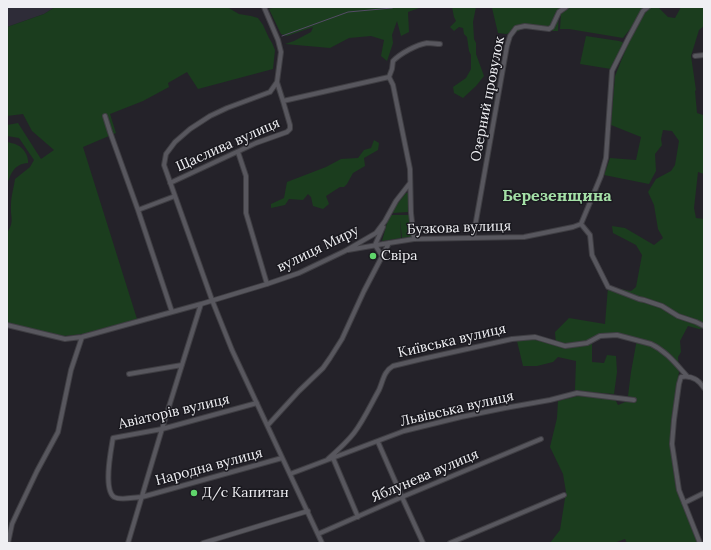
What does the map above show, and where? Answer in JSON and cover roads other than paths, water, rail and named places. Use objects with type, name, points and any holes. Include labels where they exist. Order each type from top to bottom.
[{"type":"street","name":"Щаслива вулиця","points":[[170,183],[256,143],[287,132],[290,129],[277,82],[281,52],[278,40],[264,7]]},
{"type":"street","name":"Озерний провулок","points":[[473,238],[510,36],[516,28],[526,26],[549,30],[559,12],[566,7]]},
{"type":"street","points":[[648,7],[643,11],[612,71],[606,158],[601,176],[581,224],[590,235],[592,255],[608,288],[662,306],[678,316],[702,325]]},
{"type":"street","points":[[414,239],[411,213],[410,169],[393,86],[389,77],[394,61],[403,54],[420,45],[428,43],[440,44]]},
{"type":"street","points":[[696,56],[704,55]]},
{"type":"street","name":"Щаслива вулиця","points":[[283,101],[389,77]]},
{"type":"street","name":"Щаслива вулиця","points":[[277,82],[270,92],[227,108],[190,128],[175,142],[166,154],[164,165],[212,300],[232,350],[322,543]]},
{"type":"street","points":[[105,116],[172,312]]},
{"type":"street","points":[[238,152],[246,176],[246,213],[267,284]]},
{"type":"street","name":"вулиця Миру","points":[[7,325],[64,339],[82,337],[201,304],[299,273],[345,251],[376,233],[385,221],[396,201],[410,183]]},
{"type":"street","points":[[138,210],[175,196]]},
{"type":"street","points":[[375,245],[385,221]]},
{"type":"street","name":"Бузкова вулиця","points":[[268,425],[299,390],[323,368],[330,358],[342,339],[364,290],[389,243],[414,239],[524,237],[581,224]]},
{"type":"street","points":[[345,251],[389,243]]},
{"type":"street","points":[[375,245],[382,256]]},
{"type":"street","points":[[128,543],[201,304]]},
{"type":"street","name":"Київська вулиця","points":[[328,459],[354,433],[380,388],[386,372],[393,366],[512,339],[535,337],[565,346],[574,346],[587,343],[600,336],[617,335],[645,342],[666,353],[687,376],[696,379],[704,388]]},
{"type":"street","points":[[8,543],[12,524],[37,471],[58,432],[71,370],[82,337]]},
{"type":"street","points":[[129,374],[182,365]]},
{"type":"street","points":[[687,376],[682,376],[679,384],[672,444],[679,490],[700,543]]},
{"type":"street","name":"Львівська вулиця","points":[[290,474],[404,431],[504,408],[550,400],[577,393],[634,400]]},
{"type":"street","name":"Авіаторів вулиця","points":[[142,496],[121,499],[114,497],[109,491],[109,464],[114,438],[162,428],[257,403]]},
{"type":"street","name":"Яблунева вулиця","points":[[318,534],[541,439]]},
{"type":"street","points":[[378,442],[423,543]]},
{"type":"street","name":"Народна вулиця","points":[[142,496],[282,458]]},
{"type":"street","points":[[333,458],[358,517]]},
{"type":"street","points":[[684,503],[704,493]]},
{"type":"street","points":[[450,543],[564,495]]},
{"type":"street","points":[[203,543],[308,511]]},
{"type":"waterway","points":[[282,36],[348,12],[395,7]]},
{"type":"place","name":"Свіра","points":[[373,256]]},
{"type":"place","name":"Д/с Капитан","points":[[194,493]]},
{"type":"district","name":"Березенщина","points":[[557,196]]}]
